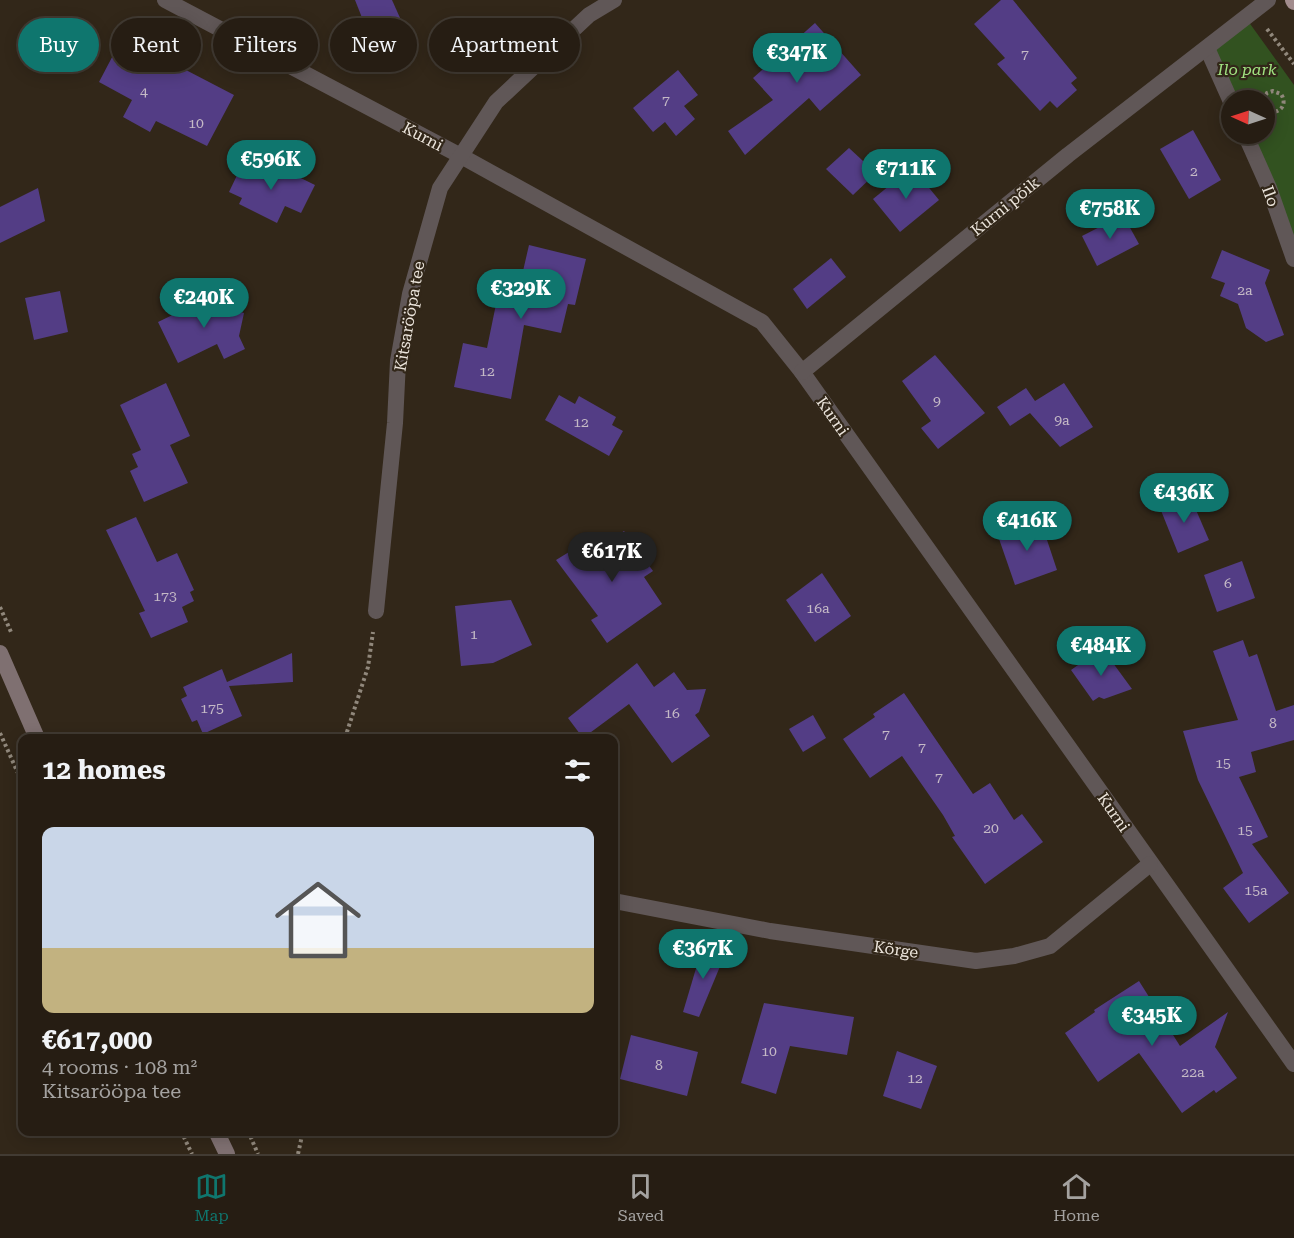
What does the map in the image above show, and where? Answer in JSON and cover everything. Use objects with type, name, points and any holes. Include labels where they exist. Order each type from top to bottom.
[{"type":"main road","points":[[0,653],[36,734]]},
{"type":"main road","points":[[218,1136],[227,1154]]},
{"type":"street","name":"Kurni","points":[[165,0],[460,156],[762,322],[802,372],[1294,1064]]},
{"type":"street","name":"Kitsarööpa tee","points":[[376,611],[395,423],[398,361],[410,294],[440,188],[496,102],[589,15],[614,0]]},
{"type":"street","name":"Kurni põik","points":[[802,372],[1068,155],[1268,0]]},
{"type":"street","points":[[1207,48],[1226,90]]},
{"type":"street","name":"Ilo","points":[[1249,144],[1269,188],[1294,259]]},
{"type":"street","name":"Kõrge","points":[[618,902],[770,931],[976,961],[1014,956],[1050,946],[1150,864]]},
{"type":"path","points":[[1254,12],[1294,64]]},
{"type":"path","points":[[1275,91],[1283,97],[1284,104],[1275,112]]},
{"type":"path","points":[[346,734],[368,667],[376,611]]},
{"type":"path","points":[[0,733],[18,773]]},
{"type":"path","points":[[183,1136],[192,1154]]},
{"type":"path","points":[[250,1136],[258,1154]]},
{"type":"path","points":[[298,1154],[302,1136]]},
{"type":"green space","name":"Ilo park","points":[[1243,14],[1294,85],[1294,259],[1249,144],[1275,144],[1275,90],[1227,90],[1207,48]]},
{"type":"building","points":[[355,0],[392,0],[400,18],[362,18]]},
{"type":"building","points":[[1001,0],[1013,0],[1077,78],[1071,83],[1077,90],[1057,108],[1050,101],[1040,111],[997,64],[1005,58],[974,24]]},
{"type":"building","points":[[815,23],[861,75],[820,111],[809,98],[745,155],[728,131],[773,100],[753,78]]},
{"type":"building","points":[[111,59],[111,72],[190,72],[234,95],[207,146],[156,121],[150,132],[123,117],[132,100],[99,82]]},
{"type":"building","points":[[678,70],[698,95],[684,106],[695,119],[676,136],[665,122],[653,132],[633,108]]},
{"type":"building","points":[[1193,130],[1221,180],[1189,199],[1160,149]]},
{"type":"building","points":[[849,148],[876,173],[853,195],[826,169]]},
{"type":"building","points":[[262,159],[315,185],[301,213],[285,206],[277,223],[239,204],[242,198],[229,192],[241,167],[254,174]]},
{"type":"building","points":[[912,167],[939,200],[900,232],[873,199]]},
{"type":"building","points":[[38,188],[45,221],[0,243],[0,207]]},
{"type":"building","points":[[1123,215],[1139,244],[1097,266],[1082,236]]},
{"type":"building","points":[[529,245],[586,259],[575,305],[568,304],[561,333],[524,325],[511,399],[454,387],[463,343],[487,348],[501,280],[520,284]]},
{"type":"building","points":[[1222,250],[1270,270],[1265,283],[1284,335],[1266,342],[1246,328],[1238,304],[1220,296],[1225,283],[1211,278]]},
{"type":"building","points":[[831,258],[846,277],[807,309],[793,289]]},
{"type":"building","points":[[60,291],[68,332],[34,340],[25,298]]},
{"type":"building","points":[[218,293],[225,307],[244,313],[239,336],[245,349],[224,359],[217,344],[178,363],[158,322]]},
{"type":"building","points":[[935,355],[985,413],[938,449],[921,428],[931,421],[902,381]]},
{"type":"building","points":[[166,383],[190,436],[170,445],[188,483],[144,502],[130,471],[138,467],[132,454],[141,450],[120,405]]},
{"type":"building","points":[[1064,383],[1093,427],[1060,447],[1030,413],[1010,426],[997,407],[1026,388],[1035,401]]},
{"type":"building","points":[[559,395],[575,404],[579,396],[616,417],[612,425],[623,431],[609,456],[545,420]]},
{"type":"building","points":[[1190,496],[1209,540],[1178,553],[1160,508]]},
{"type":"building","points":[[136,517],[157,562],[177,553],[194,590],[190,592],[194,601],[182,607],[188,622],[151,638],[139,613],[145,611],[106,530]]},
{"type":"building","points":[[1040,519],[1057,570],[1015,585],[997,533]]},
{"type":"building","points":[[624,531],[653,571],[644,577],[662,604],[607,643],[591,620],[598,616],[556,560],[590,539],[598,549]]},
{"type":"building","points":[[1242,561],[1255,598],[1217,612],[1204,575]]},
{"type":"building","points":[[822,573],[851,616],[815,642],[786,600]]},
{"type":"building","points":[[511,600],[532,645],[493,663],[461,666],[455,606]]},
{"type":"building","points":[[1243,640],[1249,657],[1257,654],[1276,711],[1294,705],[1294,740],[1251,752],[1256,772],[1239,777],[1268,837],[1252,844],[1289,893],[1249,923],[1223,888],[1243,873],[1198,780],[1183,731],[1238,720],[1213,651]]},
{"type":"building","points":[[1102,648],[1132,689],[1104,699],[1099,697],[1093,701],[1071,670]]},
{"type":"building","points":[[292,653],[293,682],[229,686],[242,716],[203,734],[197,720],[192,722],[181,699],[187,696],[183,687],[222,669],[227,682]]},
{"type":"building","points":[[637,663],[654,687],[674,672],[687,690],[706,689],[699,712],[695,715],[710,736],[672,763],[629,704],[588,734],[580,734],[568,718]]},
{"type":"building","points":[[904,693],[973,794],[990,783],[1014,820],[1022,814],[1043,842],[985,884],[952,837],[955,836],[943,815],[902,756],[870,778],[843,739],[875,717],[873,714]]},
{"type":"building","points":[[813,715],[826,738],[803,752],[789,729]]},
{"type":"building","points":[[703,945],[726,952],[699,1017],[683,1012]]},
{"type":"building","points":[[1139,981],[1180,1046],[1228,1012],[1215,1047],[1237,1078],[1216,1093],[1214,1090],[1182,1113],[1139,1053],[1098,1082],[1065,1033],[1095,1012],[1094,1010]]},
{"type":"building","points":[[764,1003],[854,1017],[847,1055],[790,1046],[776,1094],[741,1083]]},
{"type":"building","points":[[631,1035],[698,1052],[687,1096],[620,1079]]},
{"type":"building","points":[[897,1051],[937,1066],[921,1109],[883,1096]]}]
